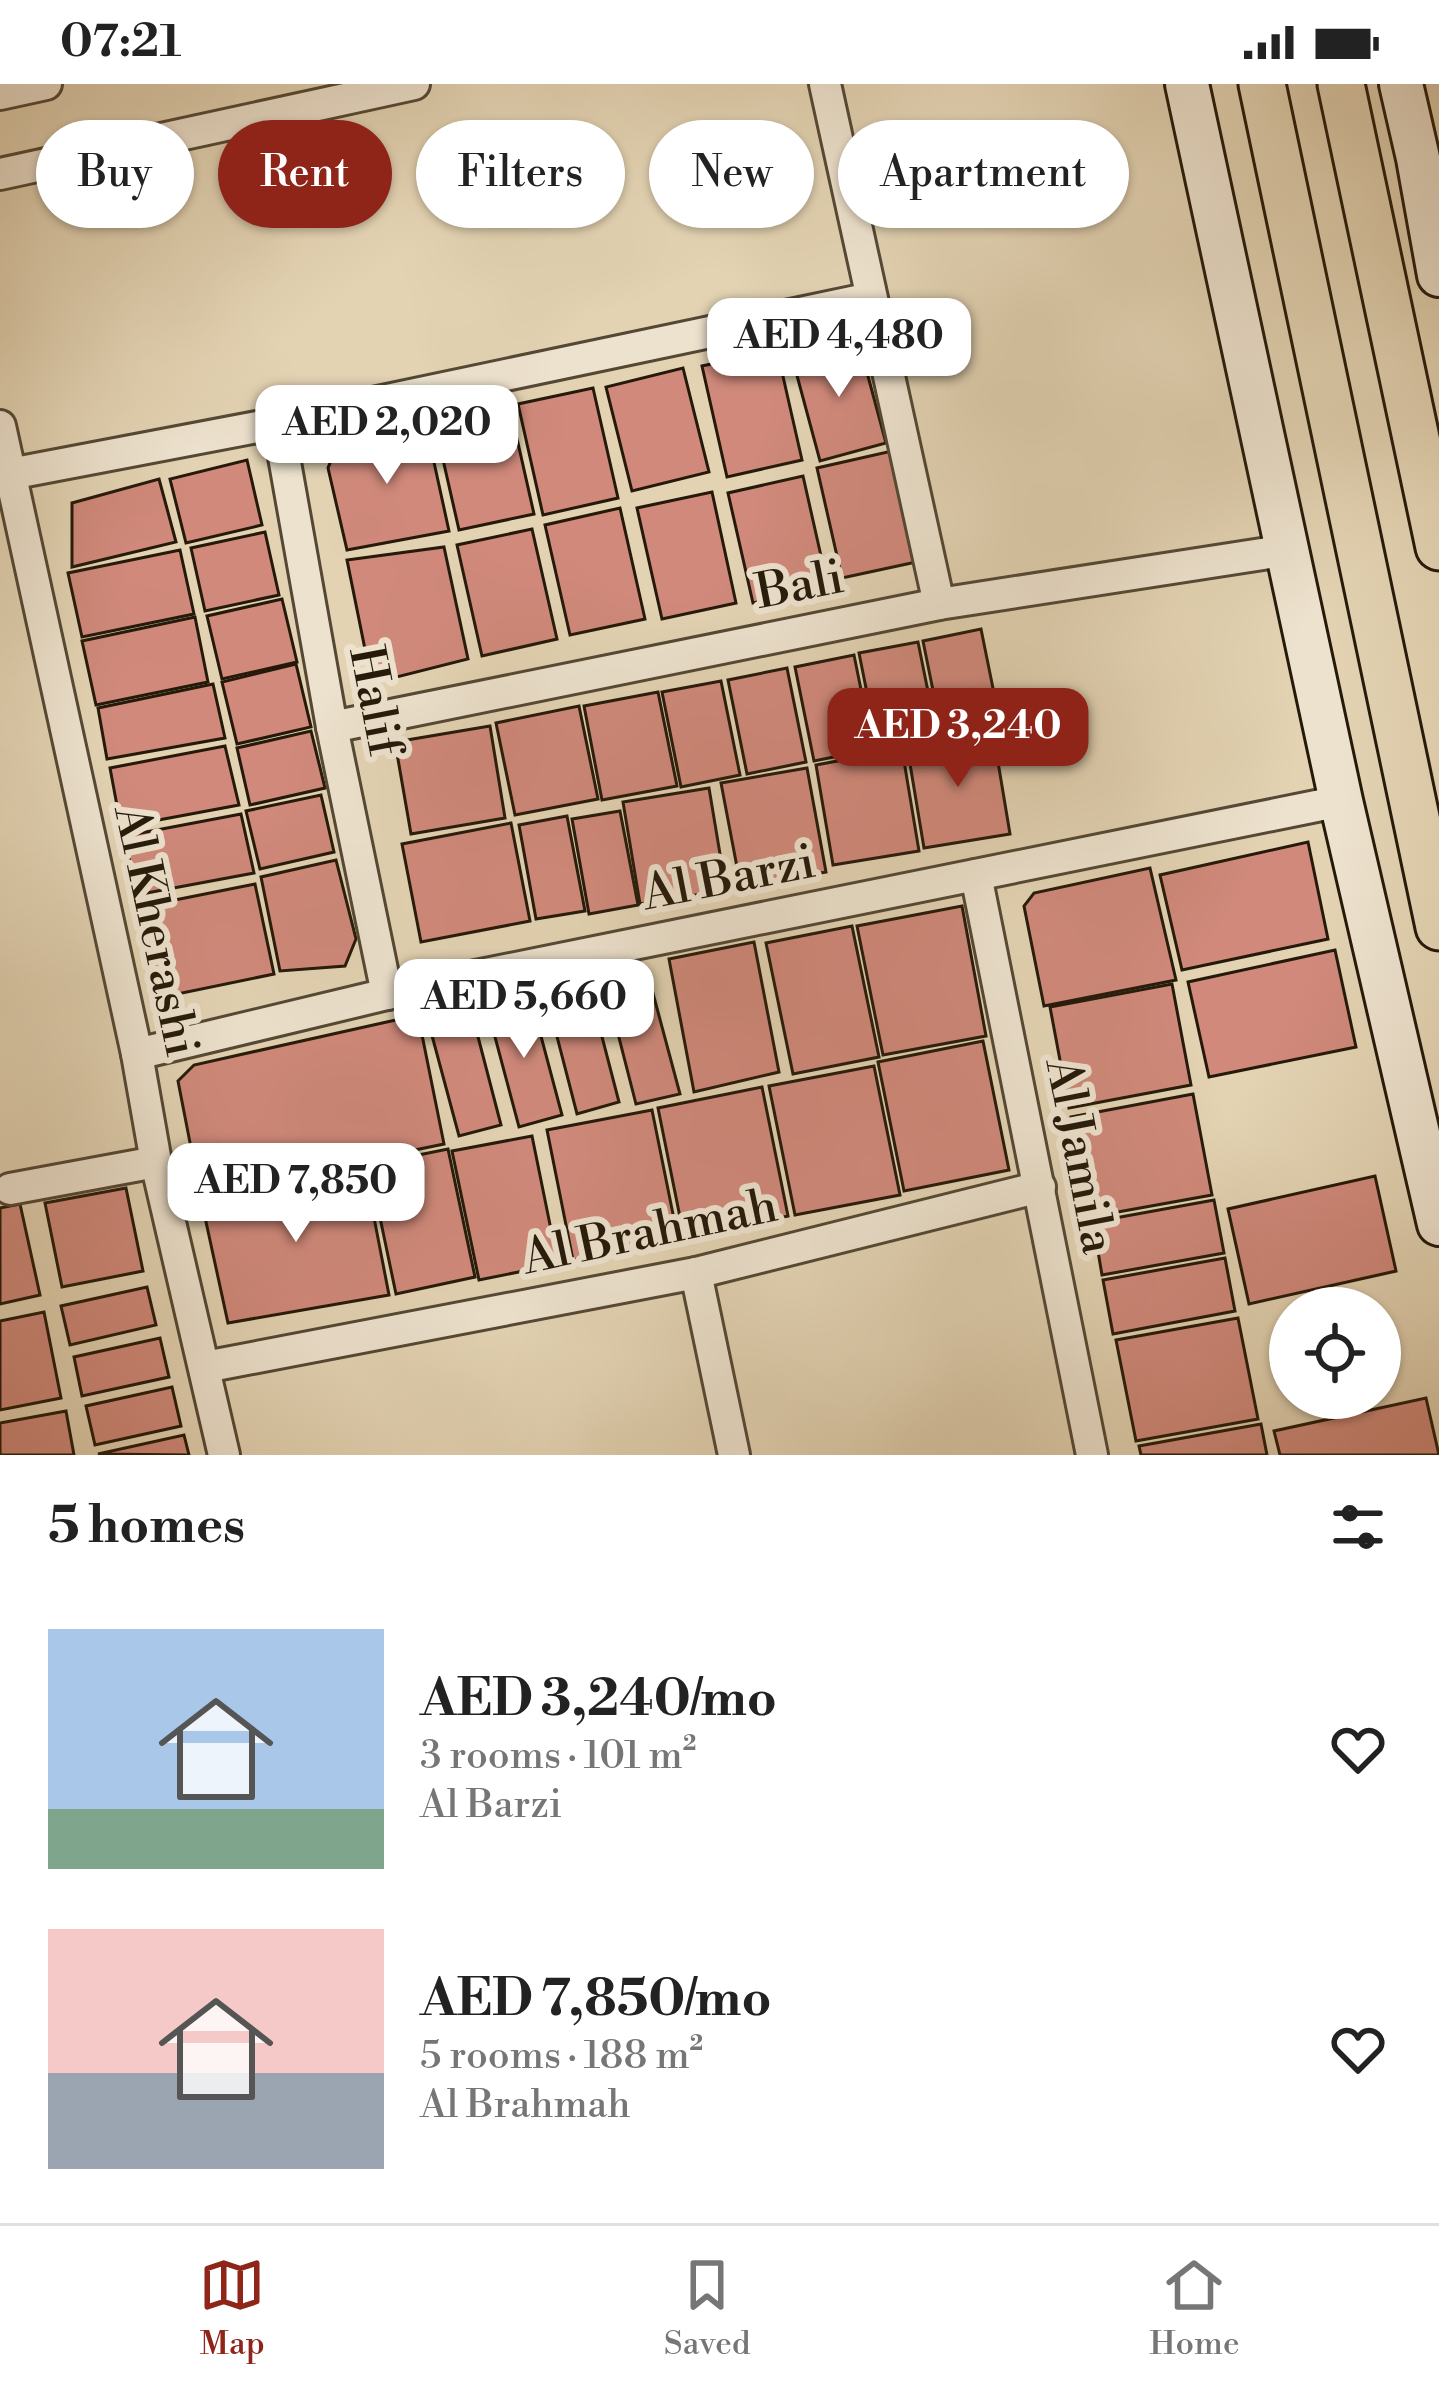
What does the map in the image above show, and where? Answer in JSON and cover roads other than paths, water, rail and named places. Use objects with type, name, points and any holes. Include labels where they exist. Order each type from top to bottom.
[{"type":"main road","points":[[1262,84],[1439,927]]},
{"type":"main road","points":[[1345,103],[1439,547]]},
{"type":"street","points":[[0,94],[46,84]]},
{"type":"street","points":[[0,174],[414,84]]},
{"type":"street","points":[[825,84],[939,604]]},
{"type":"street","points":[[1186,84],[1341,801],[1439,1224]]},
{"type":"street","points":[[1202,84],[1216,220]]},
{"type":"street","points":[[1398,84],[1418,158],[1439,274]]},
{"type":"street","points":[[10,474],[278,423],[871,298]]},
{"type":"street","name":"Halif","points":[[278,423],[332,727],[387,994]]},
{"type":"street","name":"Al Kherashi","points":[[0,426],[156,1162],[224,1455]]},
{"type":"street","name":"Bali","points":[[332,727],[939,604],[1288,550]]},
{"type":"street","name":"Al Barzi","points":[[136,1054],[387,994],[1341,801]]},
{"type":"street","name":"Al Jamila","points":[[976,875],[1092,1455]]},
{"type":"street","points":[[10,1189],[156,1162]]},
{"type":"street","name":"Al Brahmah","points":[[205,1367],[696,1273],[1040,1187]]},
{"type":"street","points":[[696,1273],[734,1455]]}]
